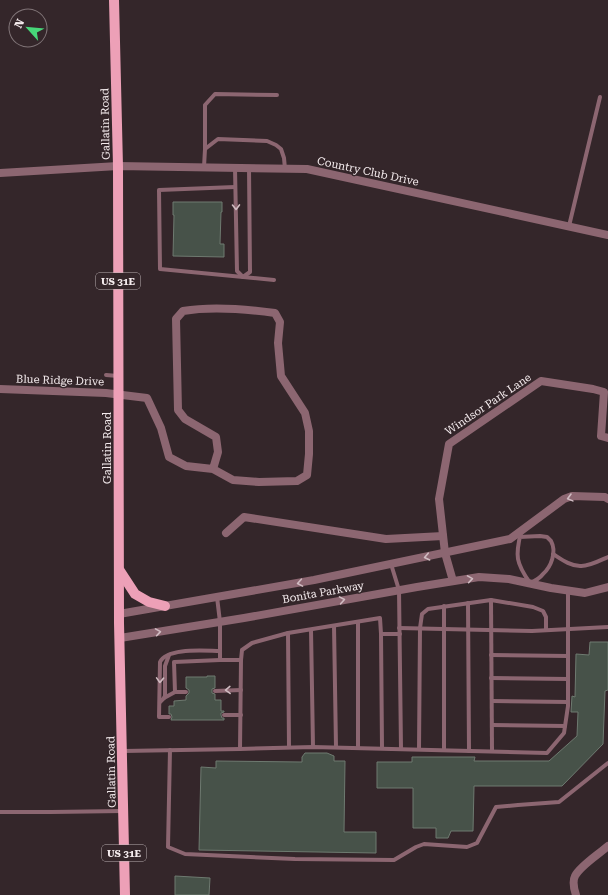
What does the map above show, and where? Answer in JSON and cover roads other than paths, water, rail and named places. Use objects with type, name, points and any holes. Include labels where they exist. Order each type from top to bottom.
[{"type":"main road","name":"Gallatin Road","points":[[114,0],[118,166],[120,638],[125,895]]},
{"type":"main road","points":[[120,570],[135,594],[149,602],[165,606]]},
{"type":"street","name":"Country Club Drive","points":[[0,173],[118,166],[307,169],[608,235]]},
{"type":"street","points":[[199,308],[275,313],[280,322],[278,343],[281,376],[305,413],[309,431],[308,475],[296,481],[259,482],[234,480],[213,469],[218,452],[216,437],[185,420],[178,410],[176,319],[183,311],[199,308]]},
{"type":"street","name":"Windsor Park Lane","points":[[453,581],[445,553],[439,499],[449,444],[542,381],[604,392],[601,436],[608,438]]},
{"type":"street","name":"Blue Ridge Drive","points":[[0,389],[119,394],[147,398],[160,428],[169,457],[186,466],[213,469]]},
{"type":"street","name":"Bonita Parkway","points":[[120,614],[314,580],[510,539],[520,534],[564,499],[572,496],[605,497],[608,499]]},
{"type":"street","points":[[226,533],[244,518],[386,539],[443,536]]},
{"type":"street","name":"Bonita Parkway","points":[[120,638],[479,577],[509,579],[584,593],[608,587]]},
{"type":"street","points":[[576,895],[573,884],[575,876],[582,868],[608,846]]},
{"type":"lane","points":[[204,167],[205,105],[215,94],[277,95]]},
{"type":"lane","points":[[569,226],[600,97]]},
{"type":"lane","points":[[205,149],[218,140],[267,141],[281,149],[285,169]]},
{"type":"lane","points":[[235,168],[237,271],[243,277]]},
{"type":"lane","points":[[243,277],[250,272],[249,168]]},
{"type":"lane","points":[[235,186],[159,190],[160,270],[274,280]]},
{"type":"lane","points":[[106,375],[119,376]]},
{"type":"lane","points":[[520,534],[547,537],[551,542],[554,551],[553,554],[552,561],[548,569],[542,576],[530,583],[522,571],[518,560],[517,548],[520,534]]},
{"type":"lane","points":[[553,554],[569,563],[580,566],[590,564],[608,556]]},
{"type":"lane","points":[[391,564],[399,590],[401,749]]},
{"type":"lane","points":[[122,751],[336,747],[547,753],[564,733],[565,726],[568,702],[568,590]]},
{"type":"lane","points":[[217,597],[220,622],[220,660]]},
{"type":"lane","points":[[419,749],[420,628],[422,614],[428,609],[491,600],[533,607],[543,611],[546,617],[546,630]]},
{"type":"lane","points":[[491,600],[492,751]]},
{"type":"lane","points":[[468,603],[469,751]]},
{"type":"lane","points":[[444,606],[444,750]]},
{"type":"lane","points":[[240,749],[242,650],[252,643],[288,634],[380,618],[382,748]]},
{"type":"lane","points":[[358,622],[358,748]]},
{"type":"lane","points":[[334,626],[336,747]]},
{"type":"lane","points":[[400,628],[532,631],[607,627]]},
{"type":"lane","points":[[311,630],[313,747]]},
{"type":"lane","points":[[288,634],[289,747]]},
{"type":"lane","points":[[381,634],[400,634]]},
{"type":"lane","points":[[169,717],[159,717],[160,662],[162,659],[165,656],[178,652],[220,651]]},
{"type":"lane","points":[[164,698],[165,666],[169,655]]},
{"type":"lane","points":[[491,655],[568,656]]},
{"type":"lane","points":[[175,692],[174,662],[241,660]]},
{"type":"lane","points":[[491,678],[568,678]]},
{"type":"lane","points":[[215,691],[241,690]]},
{"type":"lane","points":[[160,702],[175,692],[186,692]]},
{"type":"lane","points":[[492,701],[568,702]]},
{"type":"lane","points":[[224,715],[241,715]]},
{"type":"lane","points":[[492,725],[565,726]]},
{"type":"lane","points":[[170,750],[168,847],[185,854],[295,859],[394,860],[416,846],[424,844],[467,847],[477,843],[496,807],[559,802],[608,763]]},
{"type":"lane","points":[[0,812],[123,811]]}]
